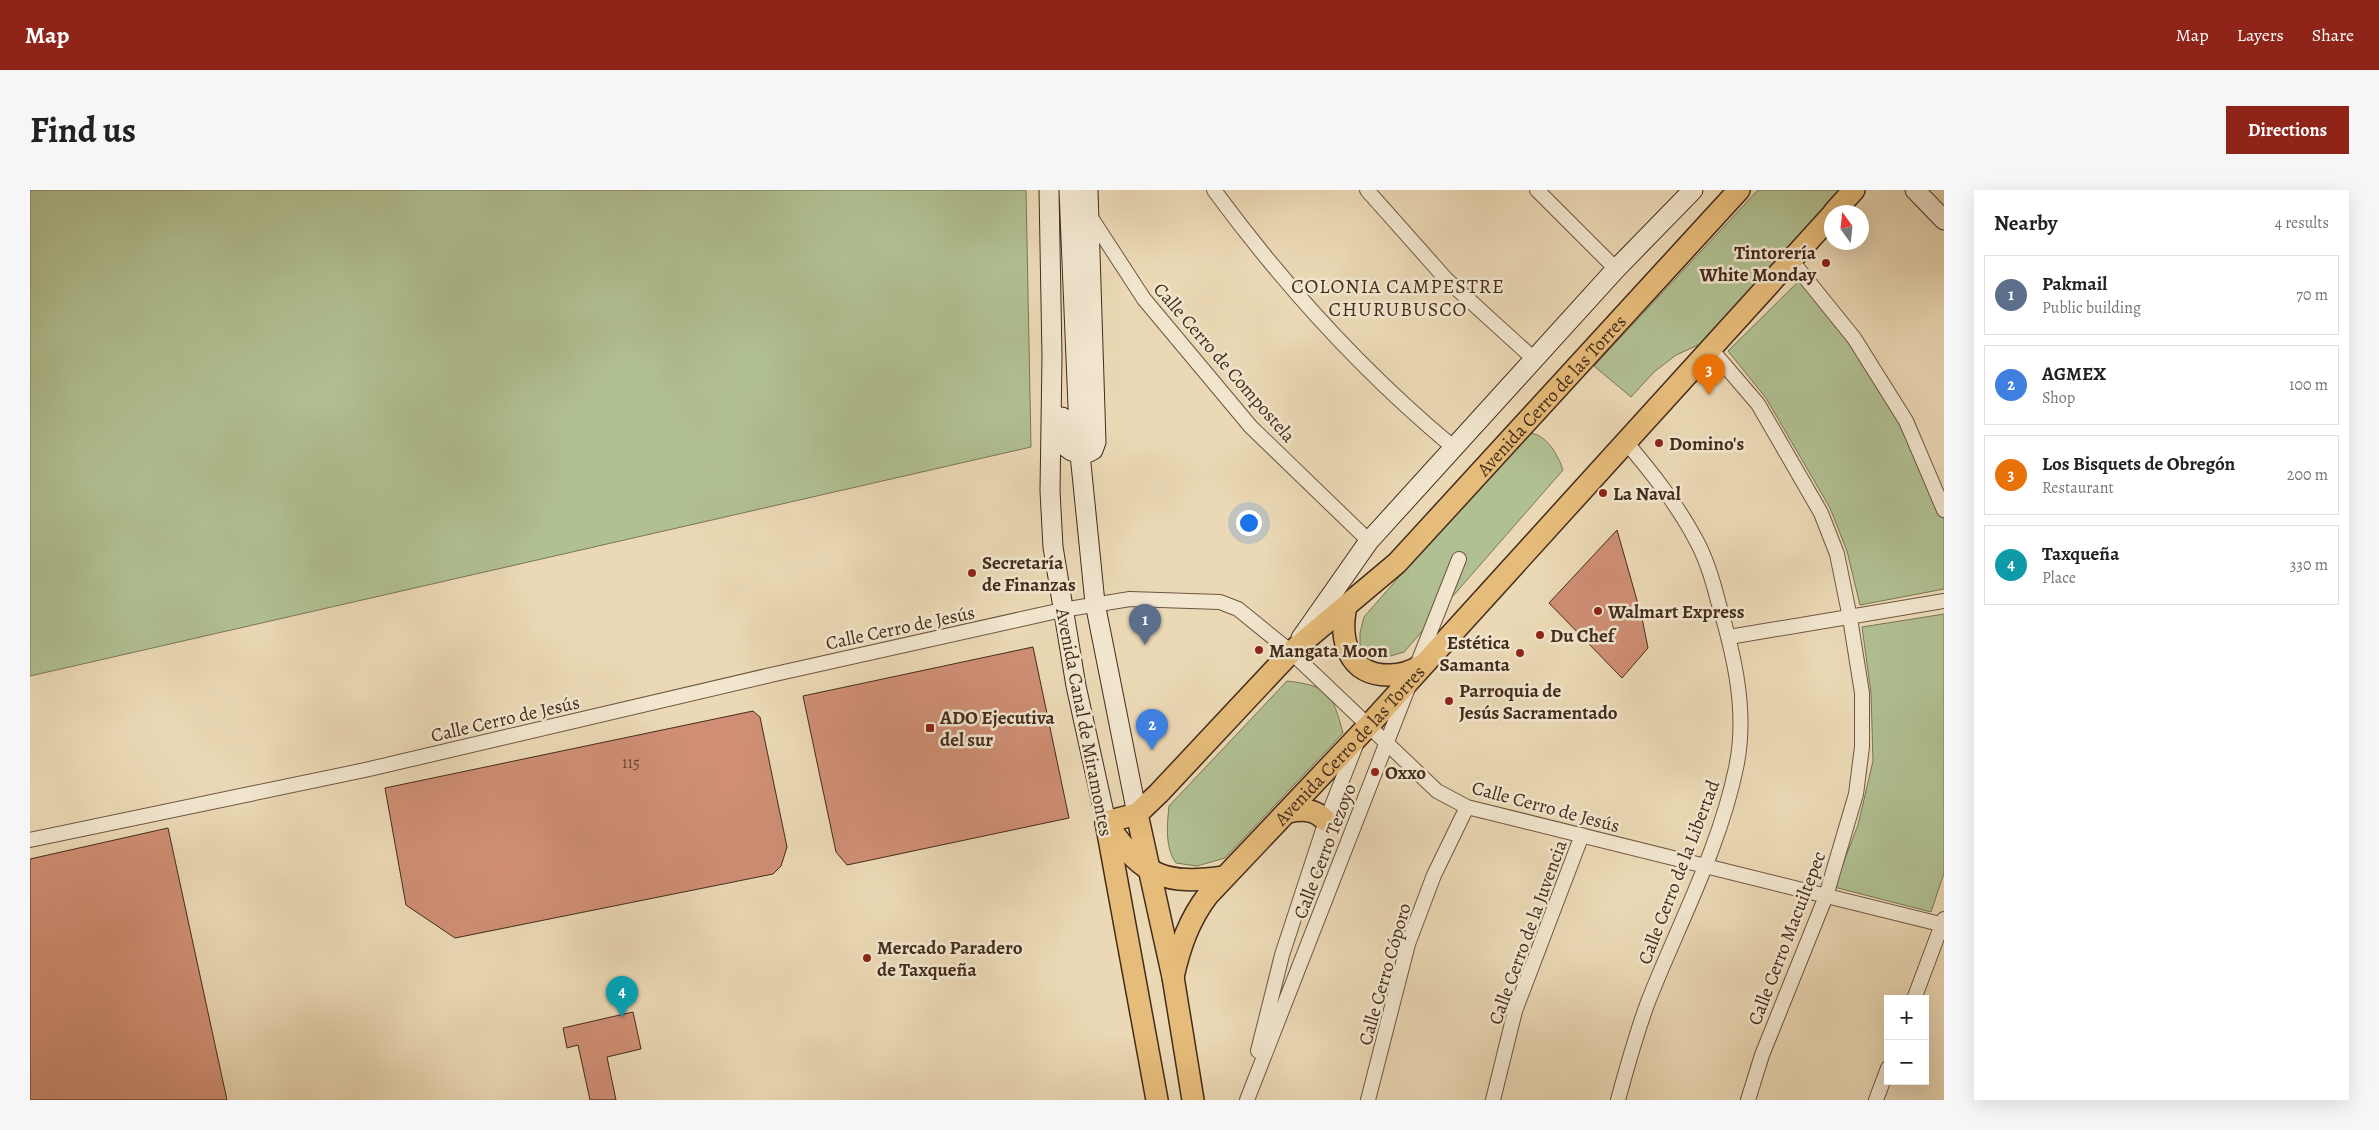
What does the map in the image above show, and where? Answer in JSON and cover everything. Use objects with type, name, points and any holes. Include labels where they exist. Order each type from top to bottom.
[{"type":"main road","name":"Avenida Canal de Miramontes","points":[[1049,190],[1052,357],[1050,491],[1053,547],[1076,686],[1106,822],[1156,1100]]},
{"type":"main road","name":"Avenida Canal de Miramontes","points":[[1069,190],[1080,454],[1095,604],[1137,814],[1173,977],[1192,1091]]},
{"type":"main road","points":[[1052,357],[1061,388],[1062,439],[1069,449],[1080,454],[1093,450],[1096,442],[1088,190]]},
{"type":"main road","name":"Avenida Cerro de las Torres","points":[[1291,652],[1369,541],[1616,269],[1693,190]]},
{"type":"main road","name":"Avenida Cerro de las Torres","points":[[1106,822],[1137,814],[1291,652],[1397,563],[1739,190]]},
{"type":"main road","name":"Avenida Cerro de las Torres","points":[[1841,205],[1854,190]]},
{"type":"main road","points":[[1915,190],[1944,220]]},
{"type":"main road","name":"Avenida Cerro de las Torres","points":[[1173,977],[1182,940],[1196,911],[1224,877],[1288,812],[1364,730],[1824,224]]},
{"type":"main road","points":[[1346,606],[1344,618],[1345,640],[1354,662],[1363,669],[1373,673],[1396,675],[1412,670],[1427,661]]},
{"type":"main road","points":[[1288,812],[1309,810],[1319,814],[1326,821]]},
{"type":"main road","points":[[1106,822],[1130,854],[1150,871],[1166,878],[1186,881],[1224,877]]},
{"type":"street","points":[[1214,190],[1247,235],[1342,344],[1453,448]]},
{"type":"street","points":[[1367,190],[1446,279],[1534,358]]},
{"type":"street","points":[[1537,190],[1616,269]]},
{"type":"street","name":"Calle Cerro de Compostela","points":[[1090,216],[1144,300],[1251,427],[1369,541]]},
{"type":"street","points":[[1791,260],[1854,338],[1906,421],[1944,510]]},
{"type":"street","name":"Calle Cerro Macuiltepec","points":[[1710,348],[1758,404],[1800,474],[1821,514],[1836,554],[1850,618],[1862,693],[1862,747],[1856,794],[1826,896],[1762,1055],[1748,1100]]},
{"type":"street","name":"Calle Cerro de la Libertad","points":[[1618,1100],[1648,1004],[1704,867],[1723,814],[1737,759],[1741,724],[1737,677],[1729,637],[1714,585],[1697,541],[1664,489],[1626,442]]},
{"type":"street","name":"Calle Cerro Tezoyo","points":[[1247,1100],[1459,559]]},
{"type":"street","name":"Calle Cerro de Jesús","points":[[30,840],[364,770],[756,678],[1062,610],[1130,599],[1220,602],[1238,609],[1291,652],[1364,730],[1437,791],[1466,807],[1704,867],[1943,923]]},
{"type":"street","points":[[1729,637],[1944,601]]},
{"type":"street","name":"Calle Cerro Tezoyo","points":[[1247,1100],[1282,955],[1326,821],[1364,730]]},
{"type":"street","name":"Calle Cerro Cóporo","points":[[1368,1100],[1408,944],[1434,875],[1466,807]]},
{"type":"street","name":"Calle Cerro de la Juvencia","points":[[1493,1100],[1515,1011],[1582,835]]},
{"type":"street","points":[[1916,995],[1943,923]]},
{"type":"street","points":[[1876,1100],[1884,1079]]},
{"type":"street","name":"Avenida Canal de Miramontes","points":[[1192,1091],[1204,1100]]},
{"type":"green space","points":[[30,190],[1026,190],[1031,447],[30,676]]},
{"type":"green space","points":[[1758,190],[1847,190],[1833,205],[1824,205],[1824,215],[1707,341],[1676,355],[1654,372],[1631,397],[1594,366]]},
{"type":"green space","points":[[1803,277],[1855,335],[1944,504],[1944,589],[1860,605],[1847,551],[1830,508],[1766,398],[1728,351]]},
{"type":"green space","points":[[1530,433],[1547,442],[1555,452],[1563,470],[1404,652],[1380,659],[1360,650],[1360,633],[1364,617],[1523,435]]},
{"type":"green space","points":[[1944,614],[1944,873],[1931,912],[1834,887],[1858,825],[1873,761],[1871,693],[1862,627]]},
{"type":"green space","points":[[1287,681],[1312,686],[1327,694],[1336,709],[1343,733],[1225,858],[1197,866],[1176,863],[1168,843],[1169,806]]},
{"type":"building","name":"Walmart Express","points":[[1617,530],[1642,618],[1648,648],[1622,678],[1549,603]]},
{"type":"building","name":"ADO Ejecutiva del sur","points":[[1033,647],[1069,818],[847,865],[836,852],[803,696]]},
{"type":"building","points":[[753,711],[760,717],[787,847],[781,866],[773,874],[455,938],[406,905],[385,788]]},
{"type":"building","points":[[168,828],[227,1100],[30,1100],[30,859]]},
{"type":"building","points":[[633,1012],[641,1049],[607,1057],[616,1100],[590,1100],[578,1045],[567,1048],[563,1028]]},
{"type":"place","name":"Tintorería White Monday","points":[[1826,263]]},
{"type":"place","name":"Los Bisquets de Obregón","points":[[1709,395]]},
{"type":"place","name":"Domino's","points":[[1659,443]]},
{"type":"place","name":"La Naval","points":[[1603,493]]},
{"type":"place","name":"Secretaría de Finanzas","points":[[972,573]]},
{"type":"place","name":"Walmart Express","points":[[1598,611]]},
{"type":"place","name":"Du Chef","points":[[1540,635]]},
{"type":"place","name":"Pakmail","points":[[1145,645]]},
{"type":"place","name":"Mangata Moon","points":[[1259,650]]},
{"type":"place","name":"Estética Samanta","points":[[1520,653]]},
{"type":"place","name":"Parroquia de Jesús Sacramentado","points":[[1449,701]]},
{"type":"place","name":"ADO Ejecutiva del sur","points":[[930,728]]},
{"type":"place","name":"AGMEX","points":[[1152,750]]},
{"type":"place","name":"Oxxo","points":[[1375,772]]},
{"type":"place","name":"Mercado Paradero de Taxqueña","points":[[867,958]]},
{"type":"place","name":"Taxqueña","points":[[622,1017]]},
{"type":"district","name":"COLONIA CAMPESTRE CHURUBUSCO","points":[[1398,298]]}]
